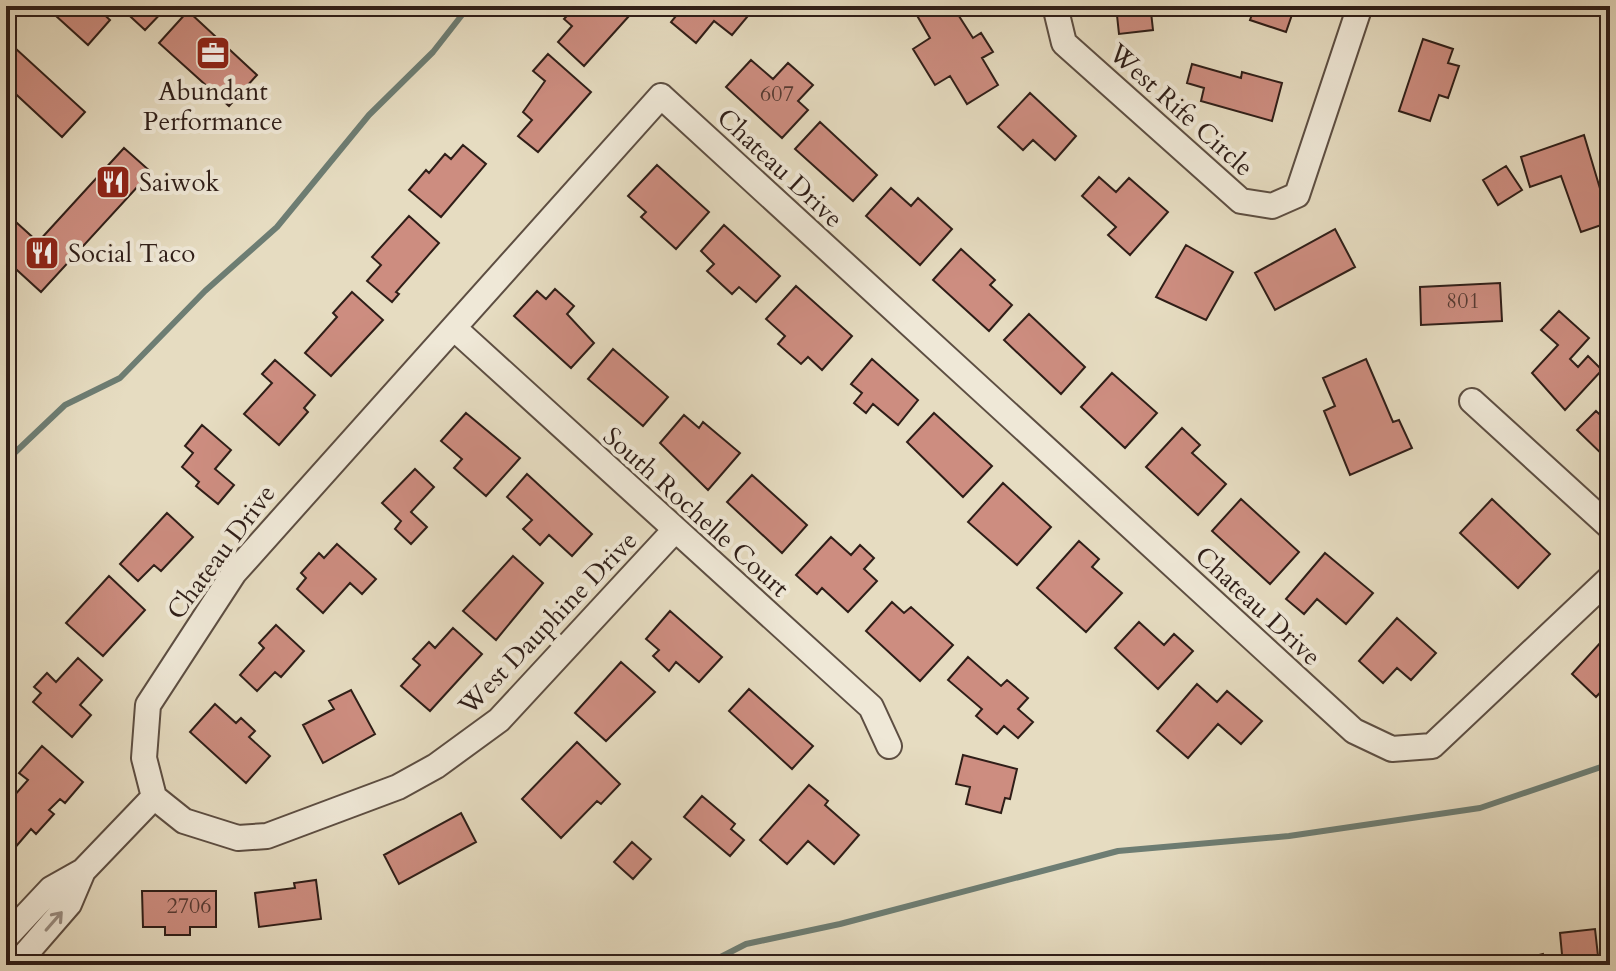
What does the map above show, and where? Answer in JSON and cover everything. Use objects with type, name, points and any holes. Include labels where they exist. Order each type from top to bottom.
[{"type":"street","name":"West Rife Circle","points":[[1055,6],[1064,43],[1241,201],[1272,206],[1297,195],[1360,6]]},
{"type":"street","name":"Chateau Drive","points":[[154,797],[144,758],[148,705],[234,573],[284,513],[661,96],[1354,731],[1392,749],[1432,746],[1610,578]]},
{"type":"street","name":"South Rochelle Court","points":[[454,328],[871,707],[889,746]]},
{"type":"street","points":[[1472,401],[1610,527]]},
{"type":"street","name":"West Dauphine Drive","points":[[154,797],[184,821],[238,838],[267,836],[398,787],[436,766],[499,720],[674,531]]},
{"type":"street","points":[[6,937],[51,889],[83,871],[154,797]]},
{"type":"street","points":[[16,965],[69,904],[83,871]]},
{"type":"building","points":[[45,6],[95,6],[110,20],[88,45]]},
{"type":"building","points":[[119,6],[168,6],[145,30]]},
{"type":"building","points":[[576,6],[618,6],[629,16],[584,66],[558,42],[572,26],[564,19]]},
{"type":"building","points":[[684,6],[748,6],[753,10],[732,35],[714,21],[696,43],[671,22]]},
{"type":"building","points":[[924,6],[967,6],[969,10],[959,16],[973,38],[981,33],[993,52],[982,58],[998,85],[967,104],[950,76],[935,85],[913,49],[930,38],[915,12]]},
{"type":"building","points":[[1116,6],[1162,6],[1162,11],[1151,12],[1153,30],[1119,34]]},
{"type":"building","points":[[1255,6],[1295,6],[1286,32],[1250,20]]},
{"type":"building","points":[[188,11],[257,75],[229,106],[159,43]]},
{"type":"building","points":[[1423,39],[1453,49],[1448,63],[1459,66],[1448,98],[1439,95],[1430,121],[1399,111]]},
{"type":"building","points":[[15,48],[85,112],[62,137],[6,85],[6,58]]},
{"type":"building","points":[[548,54],[591,92],[538,152],[518,136],[532,120],[523,112],[545,81],[533,71]]},
{"type":"building","points":[[751,60],[773,79],[788,63],[813,85],[798,101],[808,110],[782,138],[726,87]]},
{"type":"building","points":[[1192,64],[1241,78],[1242,72],[1282,83],[1272,121],[1201,101],[1204,88],[1187,83]]},
{"type":"building","points":[[1030,93],[1076,136],[1055,160],[1033,140],[1023,150],[998,127]]},
{"type":"building","points":[[820,122],[877,175],[853,201],[795,149]]},
{"type":"building","points":[[1584,135],[1610,222],[1581,232],[1561,176],[1530,187],[1521,157]]},
{"type":"building","points":[[463,145],[486,164],[441,217],[409,190],[445,154],[451,159]]},
{"type":"building","points":[[124,148],[151,172],[41,292],[6,260],[6,213],[38,242]]},
{"type":"building","points":[[657,165],[709,212],[676,249],[641,217],[646,212],[628,196]]},
{"type":"building","points":[[1506,166],[1522,190],[1498,205],[1483,180]]},
{"type":"building","points":[[1099,177],[1116,192],[1129,178],[1168,212],[1130,255],[1108,235],[1116,227],[1082,196]]},
{"type":"building","points":[[891,188],[911,206],[918,198],[952,229],[920,265],[866,216]]},
{"type":"building","points":[[409,216],[439,243],[396,292],[399,294],[392,302],[367,281],[381,265],[372,257]]},
{"type":"building","points":[[724,225],[780,276],[756,302],[739,287],[732,294],[707,271],[714,264],[701,251]]},
{"type":"building","points":[[1335,229],[1355,267],[1275,310],[1255,273]]},
{"type":"building","points":[[1186,245],[1233,272],[1206,320],[1156,297]]},
{"type":"building","points":[[961,249],[995,280],[990,285],[1012,305],[989,331],[933,280]]},
{"type":"building","points":[[1500,283],[1502,321],[1421,325],[1420,287]]},
{"type":"building","points":[[796,286],[852,336],[822,370],[808,357],[801,364],[778,344],[785,336],[766,319]]},
{"type":"building","points":[[555,289],[574,306],[567,314],[594,343],[571,368],[514,316],[537,291],[546,299]]},
{"type":"building","points":[[352,292],[383,320],[331,376],[305,353],[337,317],[333,313]]},
{"type":"building","points":[[1559,311],[1589,338],[1570,359],[1578,367],[1588,356],[1602,370],[1565,410],[1532,373],[1558,345],[1541,330]]},
{"type":"building","points":[[1029,314],[1085,367],[1061,394],[1004,340]]},
{"type":"building","points":[[613,349],[668,397],[643,426],[588,379]]},
{"type":"building","points":[[872,359],[918,400],[898,425],[873,404],[866,413],[854,403],[862,393],[851,384]]},
{"type":"building","points":[[1366,359],[1393,422],[1399,420],[1412,448],[1350,475],[1324,411],[1335,406],[1323,378]]},
{"type":"building","points":[[275,360],[315,395],[304,408],[308,412],[279,445],[244,414],[272,383],[262,374]]},
{"type":"building","points":[[1112,373],[1157,413],[1125,448],[1081,407]]},
{"type":"building","points":[[1596,411],[1610,424],[1610,462],[1577,430]]},
{"type":"building","points":[[466,413],[520,458],[486,496],[454,468],[462,459],[441,441]]},
{"type":"building","points":[[934,413],[992,466],[963,497],[907,442]]},
{"type":"building","points":[[684,415],[699,428],[703,422],[740,453],[708,490],[660,443]]},
{"type":"building","points":[[202,425],[231,450],[215,469],[234,485],[218,504],[196,486],[199,482],[182,467],[193,453],[185,446]]},
{"type":"building","points":[[1182,428],[1200,445],[1192,453],[1226,484],[1198,515],[1146,467]]},
{"type":"building","points":[[415,469],[434,487],[411,512],[427,527],[411,544],[395,529],[401,521],[382,503]]},
{"type":"building","points":[[527,474],[592,534],[572,556],[549,535],[540,545],[523,529],[532,520],[507,497]]},
{"type":"building","points":[[752,475],[807,525],[782,553],[727,502]]},
{"type":"building","points":[[1003,483],[1051,527],[1017,565],[968,522]]},
{"type":"building","points":[[1241,499],[1299,552],[1270,584],[1212,531]]},
{"type":"building","points":[[1492,499],[1550,554],[1518,588],[1460,533]]},
{"type":"building","points":[[167,513],[193,537],[161,571],[154,565],[138,581],[120,564]]},
{"type":"building","points":[[831,537],[851,555],[860,545],[874,558],[864,569],[877,581],[848,612],[822,588],[817,594],[796,575]]},
{"type":"building","points":[[1079,541],[1099,559],[1092,567],[1122,593],[1086,632],[1037,588]]},
{"type":"building","points":[[337,544],[376,579],[362,594],[350,583],[323,613],[297,589],[306,578],[301,573],[319,553],[324,558]]},
{"type":"building","points":[[1325,553],[1373,593],[1346,624],[1317,599],[1304,614],[1286,599]]},
{"type":"building","points":[[513,556],[543,583],[496,640],[463,611]]},
{"type":"building","points":[[109,576],[145,610],[103,656],[66,623]]},
{"type":"building","points":[[892,602],[904,613],[911,607],[953,645],[920,681],[866,631]]},
{"type":"building","points":[[670,611],[722,657],[699,682],[676,662],[669,671],[653,656],[659,650],[646,639]]},
{"type":"building","points":[[1397,618],[1436,653],[1411,680],[1397,668],[1383,683],[1359,661]]},
{"type":"building","points":[[1139,622],[1164,645],[1174,634],[1193,651],[1158,689],[1115,648]]},
{"type":"building","points":[[276,625],[304,651],[281,677],[275,672],[257,691],[240,675],[264,648],[259,643]]},
{"type":"building","points":[[453,628],[482,654],[430,711],[401,686],[420,665],[413,659],[429,642],[435,648]]},
{"type":"building","points":[[1610,632],[1610,682],[1596,697],[1572,674]]},
{"type":"building","points":[[968,657],[1001,686],[1007,680],[1028,698],[1018,709],[1033,722],[1018,738],[1004,726],[997,734],[976,716],[982,709],[948,680]]},
{"type":"building","points":[[78,658],[102,680],[80,705],[91,715],[72,737],[33,702],[41,693],[34,687],[47,673],[56,682]]},
{"type":"building","points":[[621,662],[655,692],[606,741],[575,713]]},
{"type":"building","points":[[1197,684],[1217,702],[1227,691],[1262,721],[1241,744],[1218,724],[1188,758],[1157,731]]},
{"type":"building","points":[[749,689],[813,746],[792,769],[729,711]]},
{"type":"building","points":[[351,690],[375,734],[323,763],[303,725],[334,709],[329,701]]},
{"type":"building","points":[[215,704],[236,723],[241,718],[255,731],[249,737],[270,756],[246,783],[190,732]]},
{"type":"building","points":[[577,742],[620,784],[601,804],[597,801],[561,838],[522,799]]},
{"type":"building","points":[[42,746],[83,782],[65,803],[60,799],[49,810],[54,814],[36,834],[31,829],[13,850],[6,844],[6,805],[28,780],[19,773]]},
{"type":"building","points":[[963,755],[1017,769],[1010,799],[1005,798],[1001,813],[966,804],[970,787],[956,784]]},
{"type":"building","points":[[809,785],[828,801],[825,805],[859,835],[834,864],[808,841],[787,864],[760,840]]},
{"type":"building","points":[[702,796],[735,824],[731,829],[744,840],[730,856],[684,817]]},
{"type":"building","points":[[461,813],[476,842],[399,884],[384,855]]},
{"type":"building","points":[[632,842],[651,859],[633,879],[614,862]]},
{"type":"building","points":[[316,880],[321,919],[259,927],[255,893],[295,888],[294,883]]},
{"type":"building","points":[[142,891],[216,891],[216,927],[190,927],[190,935],[165,935],[165,927],[143,927]]},
{"type":"building","points":[[1595,929],[1599,965],[1563,965],[1560,933]]},
{"type":"building","points":[[1543,954],[1546,965],[1500,965]]},
{"type":"building","points":[[1453,956],[1454,965],[1404,965]]},
{"type":"waterway","points":[[6,461],[65,405],[120,378],[205,291],[277,227],[369,115],[433,52],[469,6]]},
{"type":"waterway","points":[[705,965],[746,944],[840,924],[1118,851],[1289,836],[1480,808],[1610,764]]},
{"type":"place","name":"Abundant Performance","points":[[213,53]]},
{"type":"place","name":"Saiwok","points":[[113,182]]},
{"type":"place","name":"Social Taco","points":[[42,253]]}]
